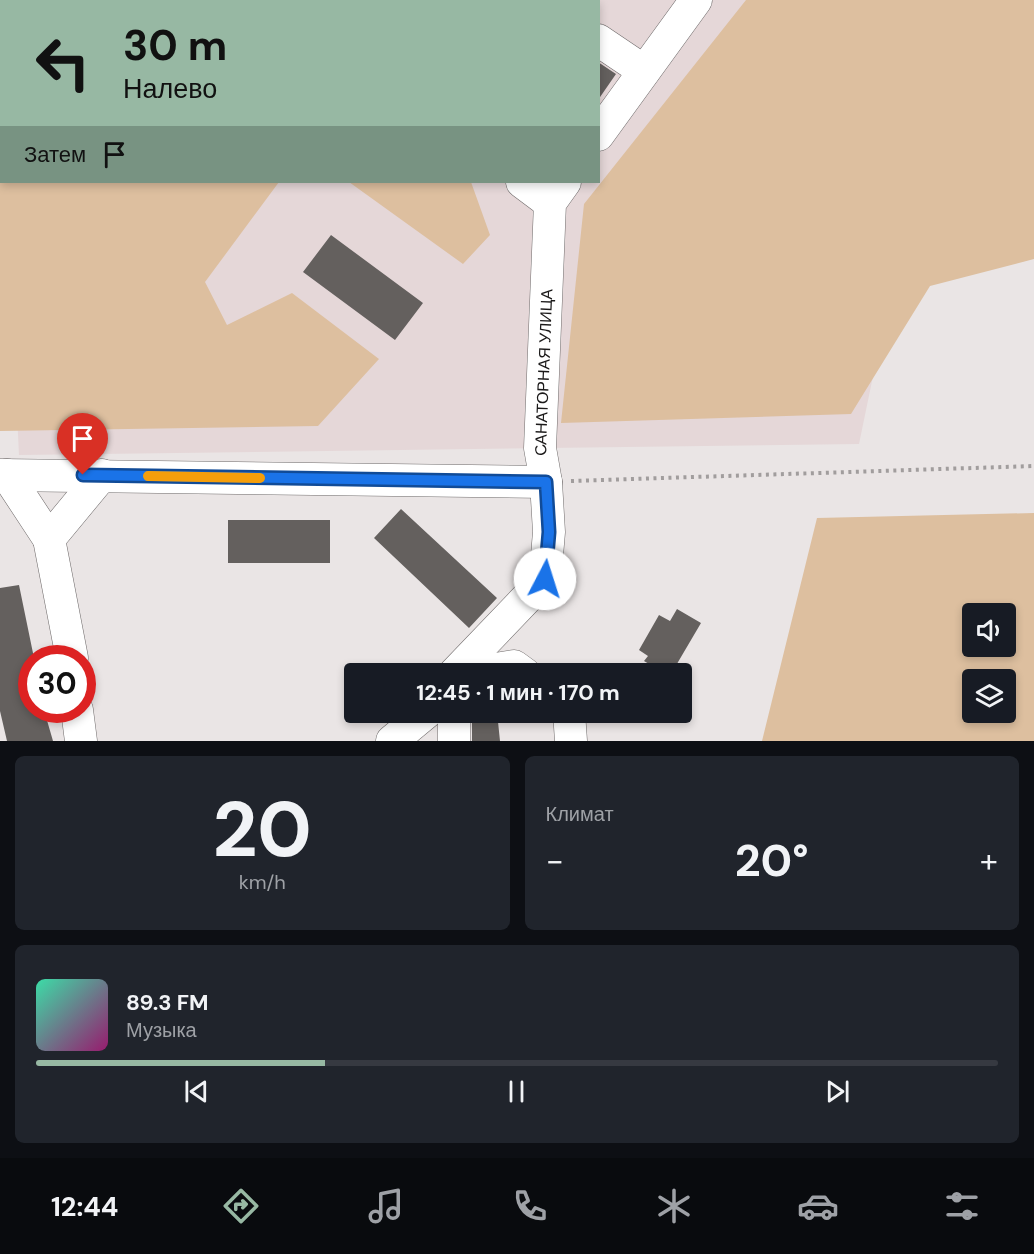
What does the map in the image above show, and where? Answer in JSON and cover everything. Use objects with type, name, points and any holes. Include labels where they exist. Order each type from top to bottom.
[{"type":"street","points":[[600,132],[696,0]]},
{"type":"street","points":[[600,41],[644,71]]},
{"type":"street","points":[[526,183],[557,192]]},
{"type":"street","name":"САНАТОРНАЯ УЛИЦА","points":[[465,663],[545,579],[549,532],[546,482],[540,448],[557,192]]},
{"type":"street","points":[[4,475],[546,482]]},
{"type":"street","points":[[4,475],[49,539],[69,645]]},
{"type":"street","points":[[49,539],[102,476]]},
{"type":"street","points":[[79,723],[81,741]]},
{"type":"street","points":[[392,741],[414,723]]},
{"type":"street","points":[[454,723],[454,741]]},
{"type":"street","points":[[569,723],[571,741]]},
{"type":"path","points":[[546,482],[1034,466]]},
{"type":"shaded area","points":[[600,0],[885,0],[896,265],[859,444],[19,455],[6,183],[600,183]]},
{"type":"shaded area","points":[[746,0],[1034,0],[1034,259],[930,286],[851,414],[561,423],[584,204]]},
{"type":"shaded area","points":[[0,183],[278,183],[205,282],[227,325],[292,293],[379,359],[318,426],[0,431]]},
{"type":"shaded area","points":[[350,183],[471,183],[490,235],[463,264]]},
{"type":"shaded area","points":[[1034,513],[1034,741],[762,741],[817,518]]},
{"type":"building","points":[[600,63],[616,74],[600,97]]},
{"type":"building","points":[[331,235],[423,303],[395,340],[303,272]]},
{"type":"building","points":[[401,509],[497,598],[469,628],[374,538]]},
{"type":"building","points":[[228,520],[330,520],[330,563],[228,563]]},
{"type":"building","points":[[19,585],[31,645],[18,645],[18,723],[48,723],[53,741],[7,741],[0,711],[0,588]]},
{"type":"building","points":[[677,609],[701,623],[677,663],[644,661],[648,656],[639,650],[659,615],[670,621]]},
{"type":"building","points":[[472,723],[498,723],[500,741],[472,741]]},
{"type":"slow traffic","points":[[148,476],[260,478]]},
{"type":"route","points":[[83,475],[546,482],[549,532],[545,579]]}]
